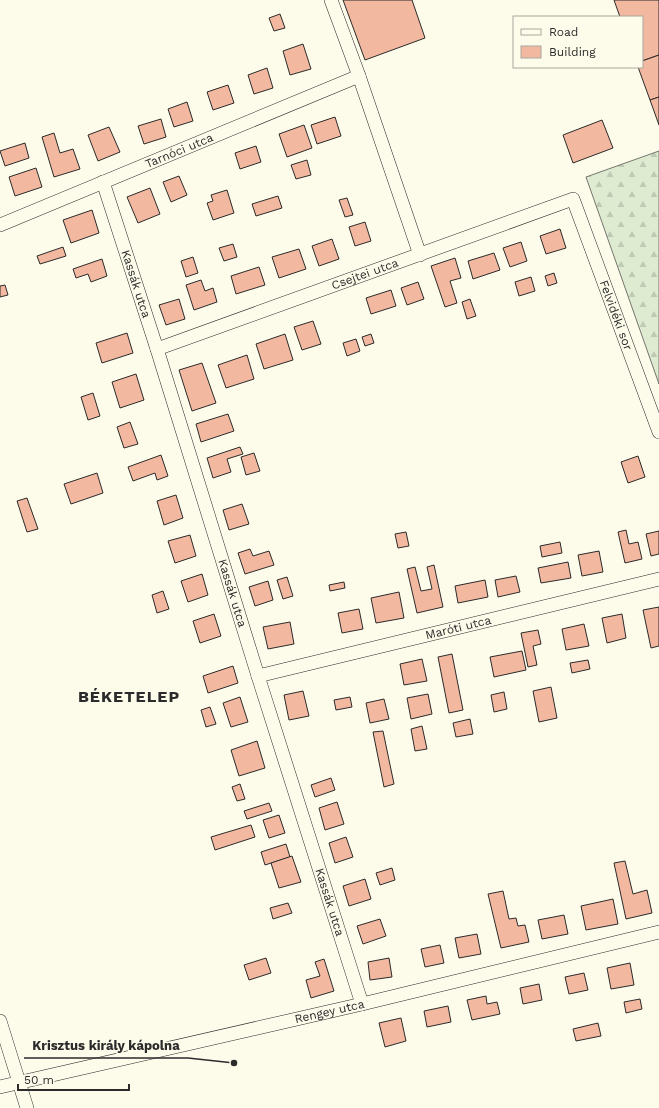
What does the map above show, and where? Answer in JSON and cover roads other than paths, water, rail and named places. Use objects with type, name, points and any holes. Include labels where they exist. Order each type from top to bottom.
[{"type":"street","points":[[331,0],[359,76],[420,255]]},
{"type":"street","name":"Tarnóci utca","points":[[0,225],[359,76]]},
{"type":"street","name":"Kassák utca","points":[[103,182],[157,349],[258,676],[362,1004]]},
{"type":"street","name":"Csejtei utca","points":[[157,349],[573,199]]},
{"type":"street","name":"Felvidéki sor","points":[[573,199],[659,432]]},
{"type":"street","name":"Maróti utca","points":[[258,676],[659,578]]},
{"type":"street","name":"Rengey utca","points":[[0,1087],[362,1004],[659,932]]},
{"type":"street","points":[[0,1021],[27,1108]]},
{"type":"place","name":"Krisztus király kápolna","points":[[234,1063]]},
{"type":"district","name":"BÉKETELEP","points":[[129,696]]}]
